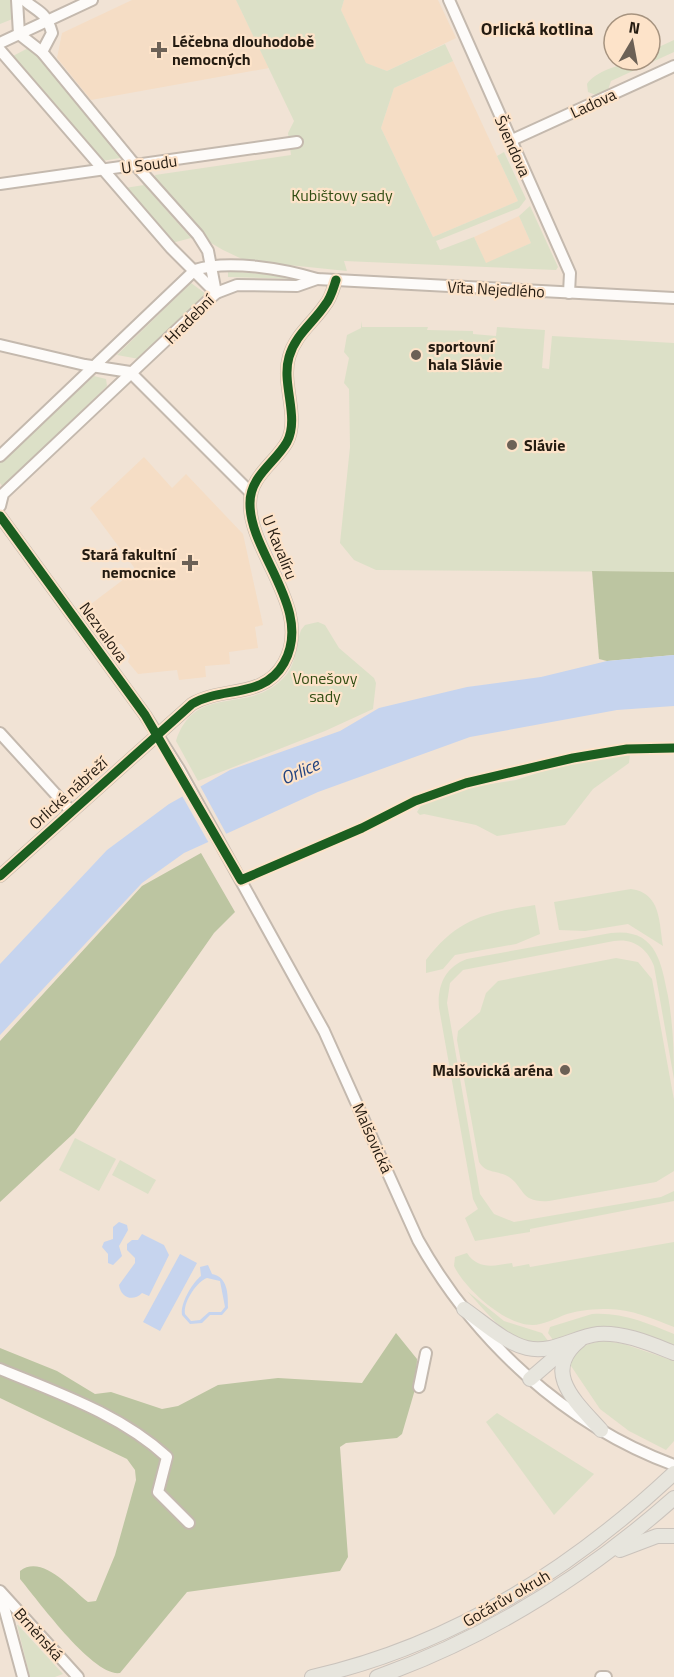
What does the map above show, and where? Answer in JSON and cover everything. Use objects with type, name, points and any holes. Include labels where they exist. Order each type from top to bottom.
[{"type":"main road","points":[[464,1309],[525,1347],[548,1348],[590,1336],[616,1335],[670,1351]]},
{"type":"main road","points":[[530,1378],[563,1349],[590,1336]]},
{"type":"main road","points":[[590,1336],[578,1342],[566,1355],[562,1374],[570,1393],[601,1430]]},
{"type":"main road","name":"Gočárův okruh","points":[[312,1677],[387,1656],[448,1630],[496,1606],[588,1547],[636,1509],[674,1473]]},
{"type":"main road","name":"Gočárův okruh","points":[[377,1677],[425,1658],[491,1626],[602,1558],[674,1498]]},
{"type":"main road","points":[[602,1558],[657,1536],[674,1536]]},
{"type":"street","points":[[17,0],[19,34]]},
{"type":"street","points":[[24,0],[39,9],[48,21],[52,33],[42,52]]},
{"type":"street","points":[[0,43],[92,0]]},
{"type":"street","name":"Švendova","points":[[449,0],[570,273],[569,293]]},
{"type":"street","name":"Hradební","points":[[0,506],[3,494],[216,293],[208,251],[198,235],[136,166],[42,52],[19,34]]},
{"type":"street","name":"Hradební","points":[[0,50],[171,248],[195,270],[0,456]]},
{"type":"street","name":"Ladova","points":[[512,140],[674,66]]},
{"type":"street","name":"U Soudu","points":[[0,184],[297,142]]},
{"type":"street","name":"Víta Nejedlého","points":[[195,270],[212,266],[294,272],[317,279],[674,298]]},
{"type":"street","points":[[195,270],[216,293]]},
{"type":"street","name":"Víta Nejedlého","points":[[216,293],[237,285],[297,286],[317,279]]},
{"type":"street","points":[[0,345],[131,373],[251,493],[260,475],[286,443],[290,433],[286,384],[289,355],[297,338],[325,306],[336,280]]},
{"type":"street","name":"U Kavalíru","points":[[158,734],[200,699],[251,690],[267,682],[285,662],[293,634],[292,625],[282,592],[251,514],[251,493]]},
{"type":"street","name":"Nezvalova","points":[[0,516],[158,734],[231,862]]},
{"type":"street","points":[[0,733],[71,811]]},
{"type":"street","name":"Orlické nábřeží","points":[[0,876],[158,734]]},
{"type":"street","name":"Malšovická","points":[[231,862],[324,1031],[418,1240],[464,1309],[500,1350],[530,1378],[601,1430],[629,1446],[674,1465]]},
{"type":"street","points":[[419,1387],[426,1353]]},
{"type":"street","points":[[0,1369],[101,1412],[148,1440],[167,1457],[158,1492],[189,1523]]},
{"type":"street","name":"Brněnská","points":[[0,1591],[23,1677]]},
{"type":"street","name":"Brněnská","points":[[0,1591],[78,1677]]},
{"type":"street","points":[[601,1677],[606,1677]]},
{"type":"shaded area","name":"Léčebna dlouhodobě nemocných","points":[[132,0],[236,0],[269,68],[91,100],[57,58],[62,33]]},
{"type":"shaded area","points":[[344,0],[438,0],[456,38],[387,71],[365,63],[341,10]]},
{"type":"shaded area","points":[[453,61],[518,201],[433,237],[381,128],[394,88]]},
{"type":"shaded area","points":[[519,216],[531,243],[486,264],[474,237]]},
{"type":"shaded area","name":"Stará fakultní nemocnice","points":[[144,457],[172,488],[186,474],[243,534],[263,625],[255,627],[258,648],[229,652],[230,664],[205,666],[206,677],[179,680],[177,670],[138,674],[128,662],[130,656],[121,644],[114,645],[87,607],[136,570],[90,508]]},
{"type":"green space","points":[[0,0],[12,0],[15,18],[0,24]]},
{"type":"green space","name":"Kubištovy sady","points":[[236,0],[344,0],[341,10],[366,63],[387,71],[445,44],[453,61],[394,88],[381,128],[433,237],[518,201],[497,156],[504,152],[526,199],[519,208],[436,241],[440,250],[474,237],[486,263],[531,243],[519,216],[530,206],[558,267],[556,270],[344,261],[347,271],[242,259],[211,243],[156,181],[155,175],[291,155],[288,133],[294,121]]},
{"type":"green space","points":[[674,40],[674,52],[662,58],[662,46]]},
{"type":"green space","points":[[32,46],[119,152],[120,158],[102,161],[13,56]]},
{"type":"green space","points":[[631,72],[611,81],[608,90],[596,95],[588,92],[587,84],[598,74]]},
{"type":"green space","points":[[144,185],[191,238],[172,243],[125,188]]},
{"type":"green space","points":[[228,271],[294,277],[297,279],[228,277]]},
{"type":"green space","points":[[191,283],[206,294],[139,359],[117,355]]},
{"type":"green space","name":"Slávie","points":[[361,321],[362,327],[428,327],[427,330],[473,331],[473,334],[496,336],[497,327],[545,330],[542,368],[549,369],[552,336],[674,343],[674,572],[376,570],[354,560],[340,543],[350,447],[349,389],[344,383],[349,358],[344,352],[347,335],[361,328]]},
{"type":"green space","points":[[94,376],[106,379],[107,386],[3,487],[0,483],[0,463]]},
{"type":"green space","points":[[592,571],[674,572],[674,655],[607,661],[599,659]]},
{"type":"green space","name":"Vonešovy sady","points":[[318,622],[325,625],[339,648],[374,678],[376,683],[373,709],[325,731],[198,781],[176,741],[185,722],[197,711],[210,705],[257,694],[273,687],[290,669],[301,630],[305,625]]},
{"type":"green space","points":[[630,754],[629,763],[593,789],[565,825],[497,836],[476,825],[420,815],[417,812],[423,802],[464,788],[516,780],[565,764]]},
{"type":"green space","points":[[201,853],[235,912],[214,933],[74,1133],[0,1202],[0,1041],[142,886]]},
{"type":"green space","points":[[631,889],[648,896],[653,902],[659,918],[663,946],[628,924],[585,931],[559,930],[554,902]]},
{"type":"green space","points":[[535,905],[540,934],[516,944],[455,955],[443,969],[426,973],[426,960],[438,946],[462,926],[487,915]]},
{"type":"green space","points":[[611,933],[638,936],[647,942],[659,959],[671,1017],[674,1079],[654,966],[643,949],[633,943],[614,941],[463,970],[450,983],[447,1003],[480,1194],[494,1214],[514,1222],[661,1197],[674,1191],[674,1201],[530,1229],[530,1232],[475,1241],[465,1218],[478,1209],[473,1199],[439,1008],[439,992],[444,978],[453,967],[467,959]]},
{"type":"green space","name":"Malšovická aréna","points":[[616,958],[638,962],[652,979],[674,1100],[674,1171],[656,1182],[549,1201],[533,1200],[524,1194],[509,1177],[485,1168],[479,1162],[457,1040],[458,1031],[480,1012],[486,993],[498,981]]},
{"type":"green space","points":[[75,1138],[116,1159],[99,1191],[59,1170]]},
{"type":"green space","points":[[120,1160],[156,1180],[148,1194],[112,1175]]},
{"type":"green space","points":[[674,1242],[674,1327],[617,1309],[577,1312],[536,1325],[521,1323],[498,1312],[476,1295],[454,1266],[455,1257],[467,1253],[476,1262],[487,1266],[512,1263],[513,1267],[529,1264],[530,1267]]},
{"type":"green space","points":[[467,1291],[504,1321],[542,1333],[549,1342],[537,1344],[514,1337],[493,1320]]},
{"type":"green space","points":[[592,1314],[614,1315],[654,1326],[674,1334],[674,1345],[641,1333],[614,1327],[587,1329],[553,1340],[548,1333],[550,1327]]},
{"type":"green space","points":[[396,1333],[417,1359],[416,1386],[402,1434],[397,1438],[346,1443],[340,1447],[348,1557],[340,1571],[187,1592],[120,1673],[109,1671],[95,1663],[81,1650],[20,1579],[20,1571],[28,1567],[37,1567],[56,1575],[88,1602],[96,1601],[115,1555],[136,1480],[135,1470],[127,1459],[0,1398],[0,1348],[57,1371],[95,1394],[111,1392],[162,1409],[178,1406],[218,1385],[278,1378],[362,1383]]},
{"type":"green space","points":[[606,1341],[624,1344],[674,1361],[674,1441],[666,1450],[629,1431],[600,1409],[567,1360],[584,1346]]},
{"type":"green space","points":[[497,1413],[594,1474],[554,1515],[486,1422]]},
{"type":"green space","points":[[17,1625],[63,1674],[55,1677],[30,1677]]},
{"type":"water","name":"Orlice","points":[[674,655],[674,706],[617,710],[470,737],[318,792],[184,853],[142,883],[0,1035],[0,964],[107,850],[169,804],[230,770],[340,731],[379,708],[467,687],[541,677],[607,661]]},
{"type":"water","points":[[119,1222],[127,1225],[128,1230],[119,1246],[122,1256],[113,1265],[108,1263],[108,1254],[102,1247],[104,1242],[113,1239],[113,1227]]},
{"type":"water","points":[[142,1234],[164,1245],[169,1255],[149,1296],[142,1293],[131,1298],[122,1293],[119,1285],[135,1263],[135,1258],[127,1250],[127,1244],[132,1240],[138,1240]]},
{"type":"water","points":[[180,1254],[197,1263],[160,1331],[143,1322]]},
{"type":"water","points":[[208,1265],[212,1274],[224,1282],[228,1308],[222,1315],[210,1315],[202,1323],[190,1324],[182,1315],[182,1310],[187,1294],[201,1276],[200,1267]],"holes":[[[207,1278],[220,1281],[225,1307],[221,1312],[209,1312],[200,1320],[191,1321],[185,1314],[185,1309],[195,1288]]]},
{"type":"pier","points":[[199,784],[228,837],[210,845],[181,794]]},
{"type":"cycle path","points":[[0,876],[192,704],[216,695],[254,687],[276,674],[284,663],[291,643],[291,622],[286,602],[252,522],[251,493],[259,477],[282,450],[290,432],[292,422],[287,367],[292,349],[327,302],[336,280]]},
{"type":"cycle path","points":[[0,516],[145,715],[241,880],[362,828],[415,801],[466,783],[573,758],[627,749],[674,748]]},
{"type":"place","name":"Léčebna dlouhodobě nemocných","points":[[159,50]]},
{"type":"place","name":"sportovní hala Slávie","points":[[416,355]]},
{"type":"place","name":"Slávie","points":[[512,445]]},
{"type":"place","name":"Stará fakultní nemocnice","points":[[190,563]]},
{"type":"place","name":"Malšovická aréna","points":[[565,1070]]},
{"type":"district","name":"Orlická kotlina","points":[[537,28]]}]
